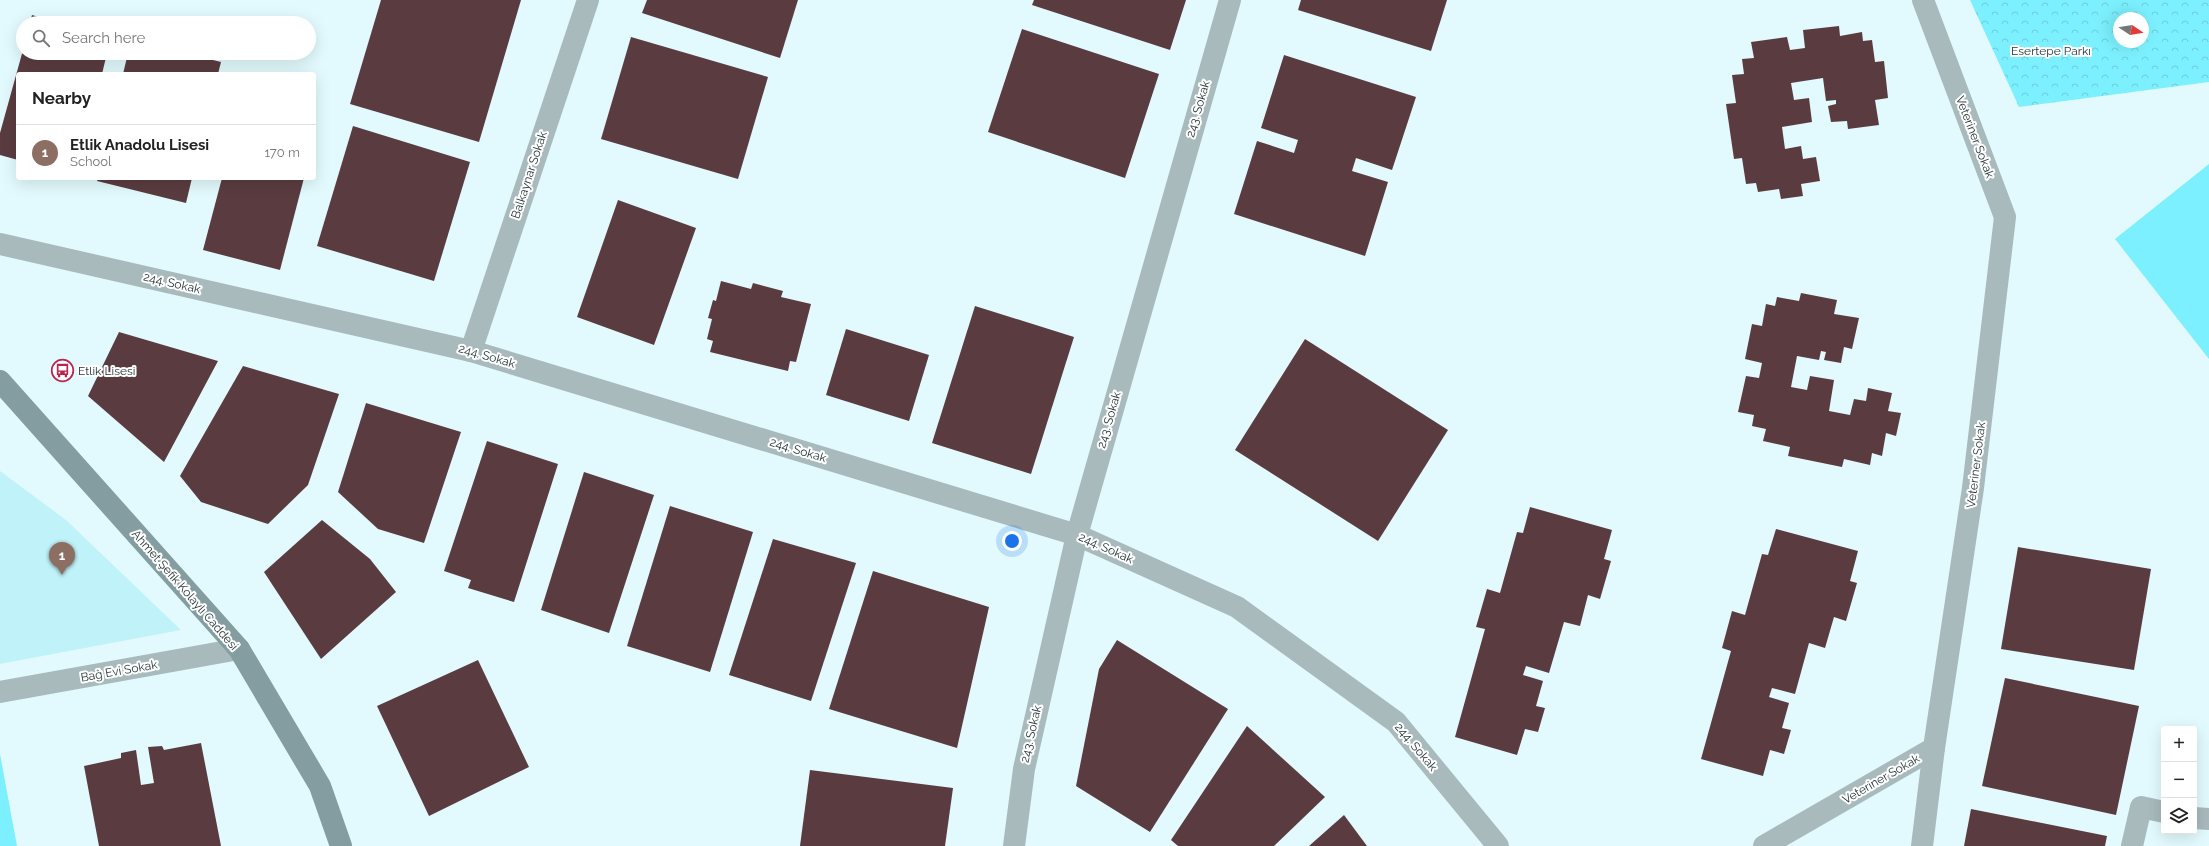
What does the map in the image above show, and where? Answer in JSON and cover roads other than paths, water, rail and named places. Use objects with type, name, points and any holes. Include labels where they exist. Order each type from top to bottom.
[{"type":"main road","name":"Ahmet Şefik Kolaylı Caddesi","points":[[0,381],[238,649],[320,786],[341,846]]},
{"type":"street","name":"Balkaynar Sokak","points":[[471,351],[588,0]]},
{"type":"street","name":"243. Sokak","points":[[1014,846],[1024,769],[1076,535],[1230,0]]},
{"type":"street","name":"Veteriner Sokak","points":[[1764,846],[1934,748],[1973,488],[2006,217],[1923,0]]},
{"type":"street","name":"244. Sokak","points":[[0,244],[471,351],[1076,535],[1237,608],[1396,722],[1498,846]]},
{"type":"street","name":"Bağ Evi Sokak","points":[[0,692],[238,649]]},
{"type":"street","points":[[1922,846],[1934,748]]},
{"type":"street","points":[[2132,846],[2141,807],[2161,811]]},
{"type":"street","points":[[2197,818],[2209,819]]},
{"type":"place","name":"Etlik Lisesi","points":[[63,371]]},
{"type":"place","name":"Etlik Anadolu Lisesi","points":[[62,575]]},
{"type":"park label","name":"Esertepe Parkı","points":[[2051,51]]}]
